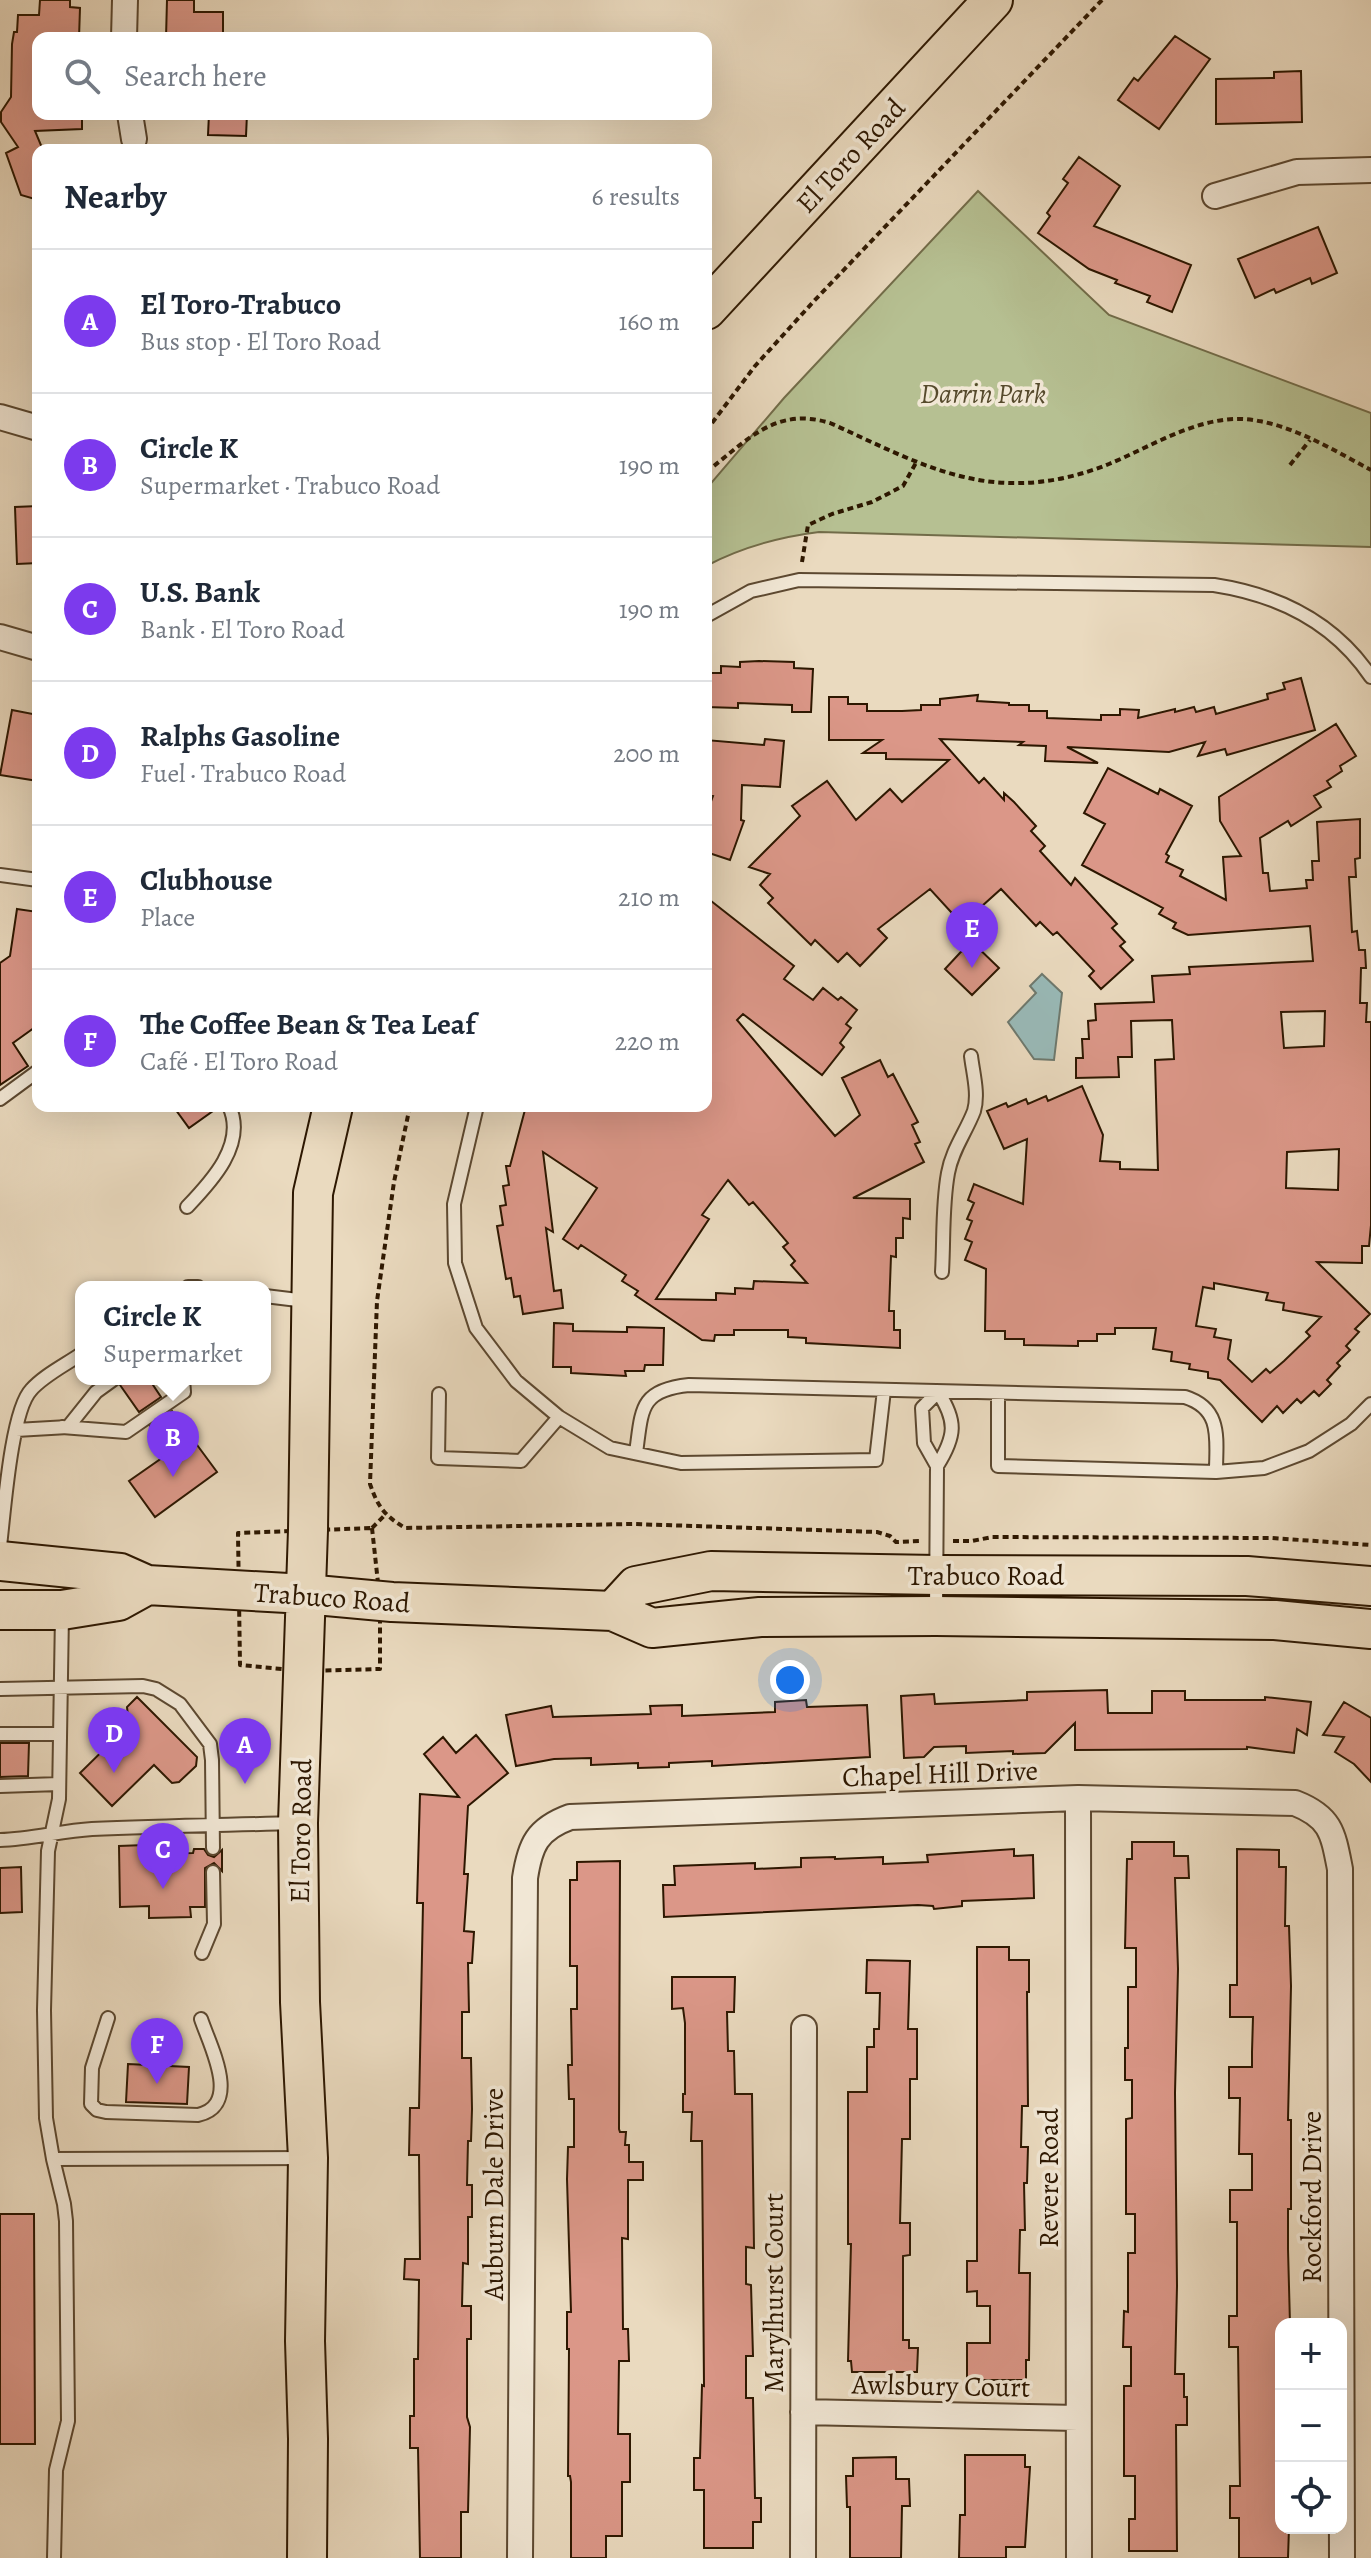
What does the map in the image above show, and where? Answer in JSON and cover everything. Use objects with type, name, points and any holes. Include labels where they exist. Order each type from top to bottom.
[{"type":"main road","name":"El Toro Road","points":[[712,304],[993,0]]},
{"type":"main road","name":"El Toro Road","points":[[307,2558],[305,2341],[308,2158],[300,2002],[298,1823],[313,1301],[313,1193],[332,1112]]},
{"type":"main road","name":"Trabuco Road","points":[[0,1561],[120,1573],[147,1585],[392,1602],[613,1611],[652,1628],[760,1617],[936,1616],[1275,1620],[1371,1629]]},
{"type":"main road","name":"Trabuco Road","points":[[613,1611],[636,1586],[711,1571],[1247,1576],[1371,1586]]},
{"type":"main road","name":"Trabuco Road","points":[[0,1610],[62,1610],[118,1601],[147,1585]]},
{"type":"street","points":[[124,32],[125,0]]},
{"type":"street","points":[[131,120],[134,139]]},
{"type":"street","points":[[1215,196],[1297,172],[1371,170]]},
{"type":"street","points":[[0,417],[32,426]]},
{"type":"street","points":[[0,637],[32,646]]},
{"type":"street","name":"Chapel Hill Drive","points":[[540,1834],[558,1821],[570,1817],[1078,1798],[1295,1803],[1312,1809],[1323,1818],[1334,1835]]},
{"type":"street","name":"Revere Road","points":[[1078,1798],[1079,2558]]},
{"type":"street","name":"Auburn Dale Drive","points":[[520,2558],[525,1878],[529,1852],[540,1834]]},
{"type":"street","name":"Rockford Drive","points":[[1334,1835],[1340,1869],[1342,2558]]},
{"type":"street","name":"Marylhurst Court","points":[[803,2558],[804,2028]]},
{"type":"street","name":"Awlsbury Court","points":[[803,2412],[1078,2418]]},
{"type":"lane","points":[[712,613],[751,591],[799,580],[1214,585],[1237,589],[1297,609],[1328,630],[1357,656],[1371,677]]},
{"type":"lane","points":[[0,875],[32,879]]},
{"type":"lane","points":[[942,1272],[948,1174],[951,1159],[974,1110],[976,1095],[971,1056]]},
{"type":"lane","points":[[0,1099],[32,1075]]},
{"type":"lane","points":[[187,1207],[213,1181],[224,1164],[230,1147],[231,1112]]},
{"type":"lane","points":[[476,1112],[454,1204],[455,1263],[476,1328],[516,1381],[559,1417],[610,1448],[681,1463],[876,1460],[884,1390]]},
{"type":"lane","points":[[271,1297],[313,1301]]},
{"type":"lane","points":[[0,1546],[16,1430],[24,1402],[30,1390],[75,1358]]},
{"type":"lane","points":[[16,1430],[68,1427],[96,1392],[106,1385]]},
{"type":"lane","points":[[62,1427],[126,1432],[184,1392],[183,1385]]},
{"type":"lane","points":[[636,1453],[646,1405],[655,1392],[689,1385],[1185,1397],[1206,1407],[1216,1429],[1216,1472]]},
{"type":"lane","points":[[936,1616],[937,1466],[924,1443],[922,1408],[938,1392]]},
{"type":"lane","points":[[937,1466],[950,1445],[952,1413],[938,1392]]},
{"type":"lane","points":[[998,1393],[998,1466],[1216,1472],[1264,1468],[1309,1451],[1351,1424],[1371,1404]]},
{"type":"lane","points":[[439,1394],[438,1458],[521,1461],[559,1417]]},
{"type":"lane","points":[[54,2558],[56,2470],[68,2421],[66,2221],[46,2118],[44,2010],[48,1953],[48,1851],[59,1799],[62,1610]]},
{"type":"lane","points":[[0,1689],[143,1686],[156,1689],[180,1704],[210,1744],[213,1848]]},
{"type":"lane","points":[[0,1734],[60,1734]]},
{"type":"lane","points":[[0,1786],[59,1784]]},
{"type":"lane","points":[[0,1840],[23,1840],[52,1833],[298,1823]]},
{"type":"lane","points":[[202,1953],[214,1924],[213,1872]]},
{"type":"lane","points":[[108,2018],[92,2068],[91,2104],[97,2110],[106,2112],[198,2115],[209,2112],[216,2104],[221,2071],[201,2019]]},
{"type":"lane","points":[[53,2159],[308,2158]]},
{"type":"path","points":[[712,423],[755,366],[814,301],[1102,0]]},
{"type":"path","points":[[712,468],[764,429],[779,420],[796,417],[830,423],[950,476],[996,483],[1023,483],[1080,474],[1210,422],[1258,420],[1310,440],[1371,470]]},
{"type":"path","points":[[1290,465],[1310,440]]},
{"type":"path","points":[[799,580],[808,525],[872,502],[903,486],[917,461]]},
{"type":"path","points":[[409,1112],[394,1182],[377,1301],[370,1484],[377,1505],[386,1514],[405,1528],[633,1524],[877,1532],[890,1536],[896,1542]]},
{"type":"path","points":[[372,1528],[386,1514]]},
{"type":"path","points":[[972,1541],[992,1537],[1225,1537],[1371,1545]]},
{"type":"green space","name":"Darrin Park","points":[[978,191],[1109,315],[1371,413],[1371,547],[819,532],[761,544],[712,563],[712,482],[784,398]]},
{"type":"water","points":[[1042,974],[1062,993],[1054,1060],[1034,1059],[1008,1022],[1036,993],[1030,986]]},
{"type":"building","points":[[40,0],[70,0],[70,7],[80,8],[79,32],[32,32],[32,120],[82,120],[82,129],[35,131],[40,144],[32,144],[32,198],[21,195],[6,153],[18,147],[1,122],[1,112],[11,97],[12,44],[14,32],[17,32],[18,15],[39,15]]},
{"type":"building","points":[[167,0],[194,0],[194,12],[223,12],[223,32],[166,32]]},
{"type":"building","points":[[1175,36],[1210,59],[1159,129],[1118,100],[1134,78],[1138,81]]},
{"type":"building","points":[[1301,71],[1302,122],[1216,124],[1216,79],[1274,78],[1274,72]]},
{"type":"building","points":[[209,120],[247,120],[246,136],[208,135]]},
{"type":"building","points":[[1079,157],[1120,186],[1094,226],[1191,265],[1172,312],[1147,302],[1150,296],[1089,269],[1038,233],[1050,216],[1047,213],[1068,183],[1063,179]]},
{"type":"building","points":[[1318,227],[1337,273],[1312,284],[1310,278],[1276,293],[1274,289],[1255,298],[1238,259]]},
{"type":"building","points":[[32,506],[32,563],[17,564],[15,507]]},
{"type":"building","points":[[740,662],[794,662],[794,668],[813,669],[811,712],[792,712],[792,705],[738,703],[738,708],[712,707],[712,673],[721,673],[721,666],[740,667]]},
{"type":"building","points":[[1301,678],[1315,730],[1227,755],[1225,749],[1198,756],[1205,742],[1169,752],[1067,747],[1098,763],[1045,761],[1046,746],[1019,745],[1023,742],[940,739],[979,783],[984,778],[1004,800],[1004,793],[1014,802],[1036,826],[1031,831],[1045,846],[1040,851],[1071,885],[1075,878],[1117,924],[1112,928],[1125,942],[1120,946],[1133,960],[1101,989],[1089,976],[1094,971],[1057,932],[1053,935],[1040,922],[1036,926],[1001,889],[962,924],[930,889],[878,929],[887,938],[860,966],[847,953],[838,962],[815,940],[811,945],[768,903],[773,898],[760,885],[770,874],[749,867],[800,816],[792,806],[827,781],[856,820],[890,789],[902,802],[949,760],[886,759],[886,753],[863,753],[882,740],[829,740],[829,697],[848,697],[848,704],[867,704],[867,711],[902,711],[921,710],[921,705],[940,705],[940,699],[978,695],[977,701],[1029,705],[1029,711],[1047,711],[1047,718],[1101,720],[1101,715],[1120,715],[1120,709],[1139,710],[1138,718],[1194,707],[1196,712],[1214,707],[1216,714],[1268,699],[1267,694],[1285,689],[1283,683]]},
{"type":"building","points":[[12,710],[32,714],[32,780],[0,775]]},
{"type":"building","points":[[1336,724],[1356,756],[1340,766],[1342,771],[1327,781],[1331,787],[1314,796],[1321,807],[1291,826],[1288,821],[1260,838],[1263,873],[1268,873],[1270,891],[1307,888],[1306,880],[1313,880],[1312,861],[1319,861],[1317,822],[1360,819],[1360,858],[1355,859],[1356,877],[1349,877],[1352,932],[1357,931],[1359,950],[1365,950],[1366,968],[1361,968],[1360,1003],[1367,1003],[1366,1022],[1371,1022],[1369,1246],[1362,1246],[1362,1263],[1317,1262],[1370,1314],[1355,1329],[1359,1332],[1346,1346],[1350,1350],[1337,1363],[1340,1366],[1327,1380],[1331,1384],[1319,1396],[1314,1391],[1301,1403],[1297,1399],[1283,1413],[1277,1406],[1262,1422],[1220,1380],[1208,1378],[1208,1372],[1189,1369],[1190,1364],[1171,1361],[1172,1352],[1153,1349],[1156,1328],[1115,1328],[1115,1334],[1097,1334],[1097,1341],[1078,1341],[1078,1346],[1024,1345],[1024,1339],[1005,1339],[1005,1331],[985,1331],[986,1269],[965,1260],[972,1242],[965,1239],[972,1221],[967,1219],[974,1203],[968,1200],[974,1184],[1023,1204],[1027,1139],[1004,1149],[987,1111],[1026,1099],[1028,1104],[1046,1096],[1048,1101],[1082,1086],[1103,1135],[1100,1161],[1120,1162],[1120,1169],[1158,1170],[1155,1060],[1174,1059],[1172,1020],[1131,1021],[1132,1057],[1118,1057],[1119,1077],[1076,1078],[1076,1058],[1083,1058],[1082,1039],[1089,1039],[1088,1021],[1096,1020],[1095,1004],[1154,1002],[1152,976],[1190,974],[1189,967],[1313,961],[1310,926],[1188,935],[1173,928],[1176,923],[1159,914],[1163,908],[1082,865],[1105,824],[1084,813],[1108,768],[1158,794],[1160,789],[1192,806],[1166,854],[1169,856],[1166,862],[1183,870],[1180,876],[1226,900],[1223,857],[1241,856],[1220,821],[1219,797]],"holes":[[[1325,1011],[1324,1046],[1284,1048],[1281,1012]],[[1339,1149],[1338,1190],[1286,1188],[1287,1152]],[[1214,1283],[1268,1293],[1266,1300],[1284,1303],[1283,1310],[1321,1317],[1306,1332],[1310,1336],[1284,1361],[1270,1373],[1266,1369],[1252,1382],[1228,1359],[1231,1340],[1214,1337],[1216,1329],[1196,1326],[1203,1287],[1214,1289]]]},
{"type":"building","points":[[765,739],[784,741],[780,787],[742,785],[741,820],[744,821],[730,860],[712,854],[712,741],[764,745]]},
{"type":"building","points":[[712,902],[794,966],[784,979],[813,1000],[823,988],[857,1010],[846,1024],[851,1028],[840,1043],[844,1047],[822,1075],[743,1014],[737,1020],[835,1136],[860,1115],[842,1078],[880,1060],[888,1077],[893,1074],[918,1122],[912,1125],[920,1142],[915,1144],[924,1162],[853,1198],[910,1199],[910,1219],[903,1218],[903,1238],[896,1238],[896,1257],[891,1256],[889,1311],[894,1311],[894,1330],[900,1330],[900,1348],[806,1343],[806,1338],[788,1337],[788,1330],[734,1330],[734,1335],[715,1335],[714,1341],[702,1340],[635,1295],[638,1291],[622,1281],[626,1275],[581,1245],[578,1249],[563,1239],[597,1188],[543,1152],[553,1232],[546,1228],[554,1291],[561,1290],[563,1308],[523,1314],[520,1296],[514,1297],[511,1278],[506,1279],[497,1226],[503,1225],[500,1206],[506,1205],[503,1186],[509,1185],[506,1166],[510,1166],[524,1112],[712,1112]],"holes":[[[728,1180],[749,1205],[753,1202],[788,1243],[783,1247],[795,1261],[791,1265],[807,1283],[754,1281],[753,1289],[735,1288],[735,1294],[716,1293],[716,1300],[656,1299],[709,1219],[702,1215]]]},
{"type":"building","points":[[17,909],[32,911],[32,1029],[13,1043],[28,1066],[0,1085],[0,963],[10,956]]},
{"type":"building","points":[[971,941],[999,968],[972,995],[945,969]]},
{"type":"building","points":[[177,1112],[212,1112],[189,1128]]},
{"type":"building","points":[[554,1323],[573,1324],[573,1331],[627,1332],[627,1327],[664,1328],[663,1365],[645,1365],[644,1371],[625,1371],[626,1376],[571,1373],[571,1367],[553,1367]]},
{"type":"building","points":[[120,1385],[153,1385],[161,1397],[139,1412]]},
{"type":"building","points":[[172,1411],[217,1472],[155,1517],[129,1481],[169,1453],[150,1426]]},
{"type":"building","points":[[1107,1690],[1108,1713],[1152,1713],[1152,1691],[1185,1691],[1185,1700],[1265,1700],[1265,1697],[1311,1702],[1307,1735],[1297,1729],[1294,1753],[1247,1747],[1075,1750],[1075,1723],[1045,1753],[966,1753],[966,1746],[934,1747],[924,1757],[904,1758],[901,1696],[934,1694],[935,1704],[1027,1700],[1027,1692]]},
{"type":"building","points":[[137,1697],[197,1757],[196,1766],[179,1782],[172,1783],[154,1765],[112,1806],[80,1773],[129,1725],[127,1707]]},
{"type":"building","points":[[806,1700],[807,1707],[867,1705],[870,1757],[712,1766],[712,1761],[669,1763],[669,1767],[638,1768],[638,1763],[591,1765],[591,1758],[554,1759],[516,1766],[506,1715],[551,1706],[553,1717],[651,1714],[650,1706],[682,1705],[682,1716],[775,1712],[775,1702]]},
{"type":"building","points":[[1344,1702],[1371,1718],[1371,1782],[1354,1764],[1335,1752],[1344,1737],[1323,1735]]},
{"type":"building","points":[[476,1735],[508,1773],[468,1806],[464,1874],[468,1874],[464,1931],[474,1932],[472,1963],[468,1963],[469,2012],[462,2012],[462,2058],[471,2058],[472,2109],[467,2185],[472,2185],[472,2217],[468,2217],[468,2264],[463,2263],[462,2306],[471,2306],[471,2339],[467,2339],[467,2417],[470,2427],[468,2512],[461,2512],[461,2558],[420,2558],[418,2448],[410,2448],[410,2416],[414,2416],[414,2359],[418,2359],[419,2280],[404,2279],[405,2259],[420,2259],[419,2155],[409,2155],[410,2108],[419,2108],[423,1903],[417,1903],[420,1794],[459,1797],[424,1754],[443,1737],[456,1753]]},
{"type":"building","points":[[0,1743],[29,1743],[28,1776],[0,1777]]},
{"type":"building","points":[[1132,1842],[1174,1842],[1174,1856],[1188,1856],[1189,1878],[1175,1878],[1178,1969],[1175,2374],[1184,2374],[1184,2397],[1187,2397],[1187,2425],[1176,2425],[1177,2551],[1129,2551],[1129,2519],[1135,2519],[1135,2476],[1124,2476],[1124,2386],[1131,2386],[1131,2347],[1123,2347],[1124,2311],[1128,2312],[1128,2253],[1135,2253],[1135,2214],[1126,2214],[1126,2119],[1132,2118],[1132,2080],[1125,2080],[1128,1987],[1136,1987],[1136,1948],[1125,1948],[1127,1859],[1132,1859]]},
{"type":"building","points":[[145,1845],[146,1854],[193,1853],[194,1849],[204,1849],[214,1857],[222,1850],[222,1871],[214,1863],[205,1868],[205,1907],[190,1907],[191,1917],[149,1918],[149,1906],[120,1907],[119,1846]]},
{"type":"building","points":[[1014,1849],[1014,1856],[1033,1855],[1034,1898],[962,1901],[962,1906],[934,1909],[933,1906],[918,1905],[664,1917],[663,1885],[675,1885],[674,1866],[755,1863],[755,1869],[801,1867],[801,1858],[835,1857],[883,1857],[883,1864],[928,1862],[927,1855]]},
{"type":"building","points":[[1237,1849],[1279,1850],[1279,1867],[1286,1867],[1285,1926],[1289,1926],[1291,2209],[1288,2209],[1290,2318],[1275,2318],[1275,2534],[1289,2534],[1288,2558],[1239,2558],[1239,2518],[1230,2518],[1230,2486],[1240,2486],[1238,2347],[1229,2347],[1229,2316],[1237,2316],[1237,2222],[1230,2222],[1230,2190],[1252,2190],[1252,2154],[1239,2154],[1240,2098],[1229,2098],[1229,2067],[1252,2067],[1253,2017],[1230,2017],[1230,1985],[1237,1985]]},
{"type":"building","points":[[620,1861],[619,2129],[626,2132],[629,2162],[643,2162],[643,2180],[628,2180],[628,2239],[622,2238],[623,2329],[628,2329],[629,2361],[619,2361],[618,2434],[630,2434],[630,2482],[622,2482],[622,2536],[606,2536],[606,2558],[571,2558],[567,2312],[571,2312],[567,2179],[568,2147],[574,2147],[574,2099],[569,2099],[568,2065],[572,2065],[571,2009],[577,2009],[577,1966],[570,1966],[570,1880],[577,1880],[577,1862]]},
{"type":"building","points":[[21,1867],[22,1912],[0,1913],[0,1868]]},
{"type":"building","points":[[977,1947],[1009,1947],[1009,1960],[1029,1960],[1028,2106],[1022,2106],[1021,2147],[1028,2147],[1027,2183],[1024,2183],[1025,2230],[1020,2230],[1019,2273],[1030,2273],[1026,2380],[967,2380],[967,2343],[990,2343],[990,2306],[977,2306],[977,2291],[967,2292],[967,2261],[977,2261]]},
{"type":"building","points":[[867,1960],[910,1961],[908,2029],[917,2029],[917,2079],[910,2079],[910,2139],[902,2139],[900,2223],[910,2223],[910,2255],[903,2256],[903,2340],[909,2340],[909,2348],[918,2348],[917,2372],[852,2372],[851,2361],[848,2361],[851,2244],[848,2244],[848,2092],[867,2092],[867,2047],[874,2047],[874,2029],[879,2029],[880,1993],[866,1993]]},
{"type":"building","points":[[672,1977],[735,1977],[734,2012],[727,2012],[728,2051],[734,2051],[735,2094],[752,2094],[754,2248],[746,2247],[746,2284],[751,2285],[753,2356],[746,2356],[746,2398],[753,2398],[755,2498],[761,2498],[761,2522],[753,2522],[753,2548],[704,2548],[704,2490],[694,2490],[694,2458],[700,2458],[704,2386],[702,2141],[691,2141],[692,2112],[683,2112],[685,2023],[683,2008],[672,2009]]},
{"type":"building","points":[[128,2064],[189,2067],[187,2104],[126,2102]]},
{"type":"building","points":[[0,2214],[34,2214],[35,2444],[0,2444]]},
{"type":"building","points":[[965,2455],[1025,2455],[1025,2467],[1030,2467],[1025,2547],[1006,2547],[1006,2558],[959,2558],[960,2515],[965,2515]]},
{"type":"building","points":[[896,2457],[896,2479],[909,2479],[910,2506],[902,2506],[901,2558],[850,2558],[850,2507],[847,2507],[846,2476],[853,2476],[853,2458]]},
{"type":"place","name":"Clubhouse","points":[[972,968]]},
{"type":"place","name":"Circle K","points":[[173,1477]]},
{"type":"place","name":"Ralphs Gasoline","points":[[114,1773]]},
{"type":"place","name":"El Toro-Trabuco","points":[[245,1784]]},
{"type":"place","name":"U.S. Bank","points":[[163,1889]]},
{"type":"place","name":"The Coffee Bean & Tea Leaf","points":[[157,2084]]}]
